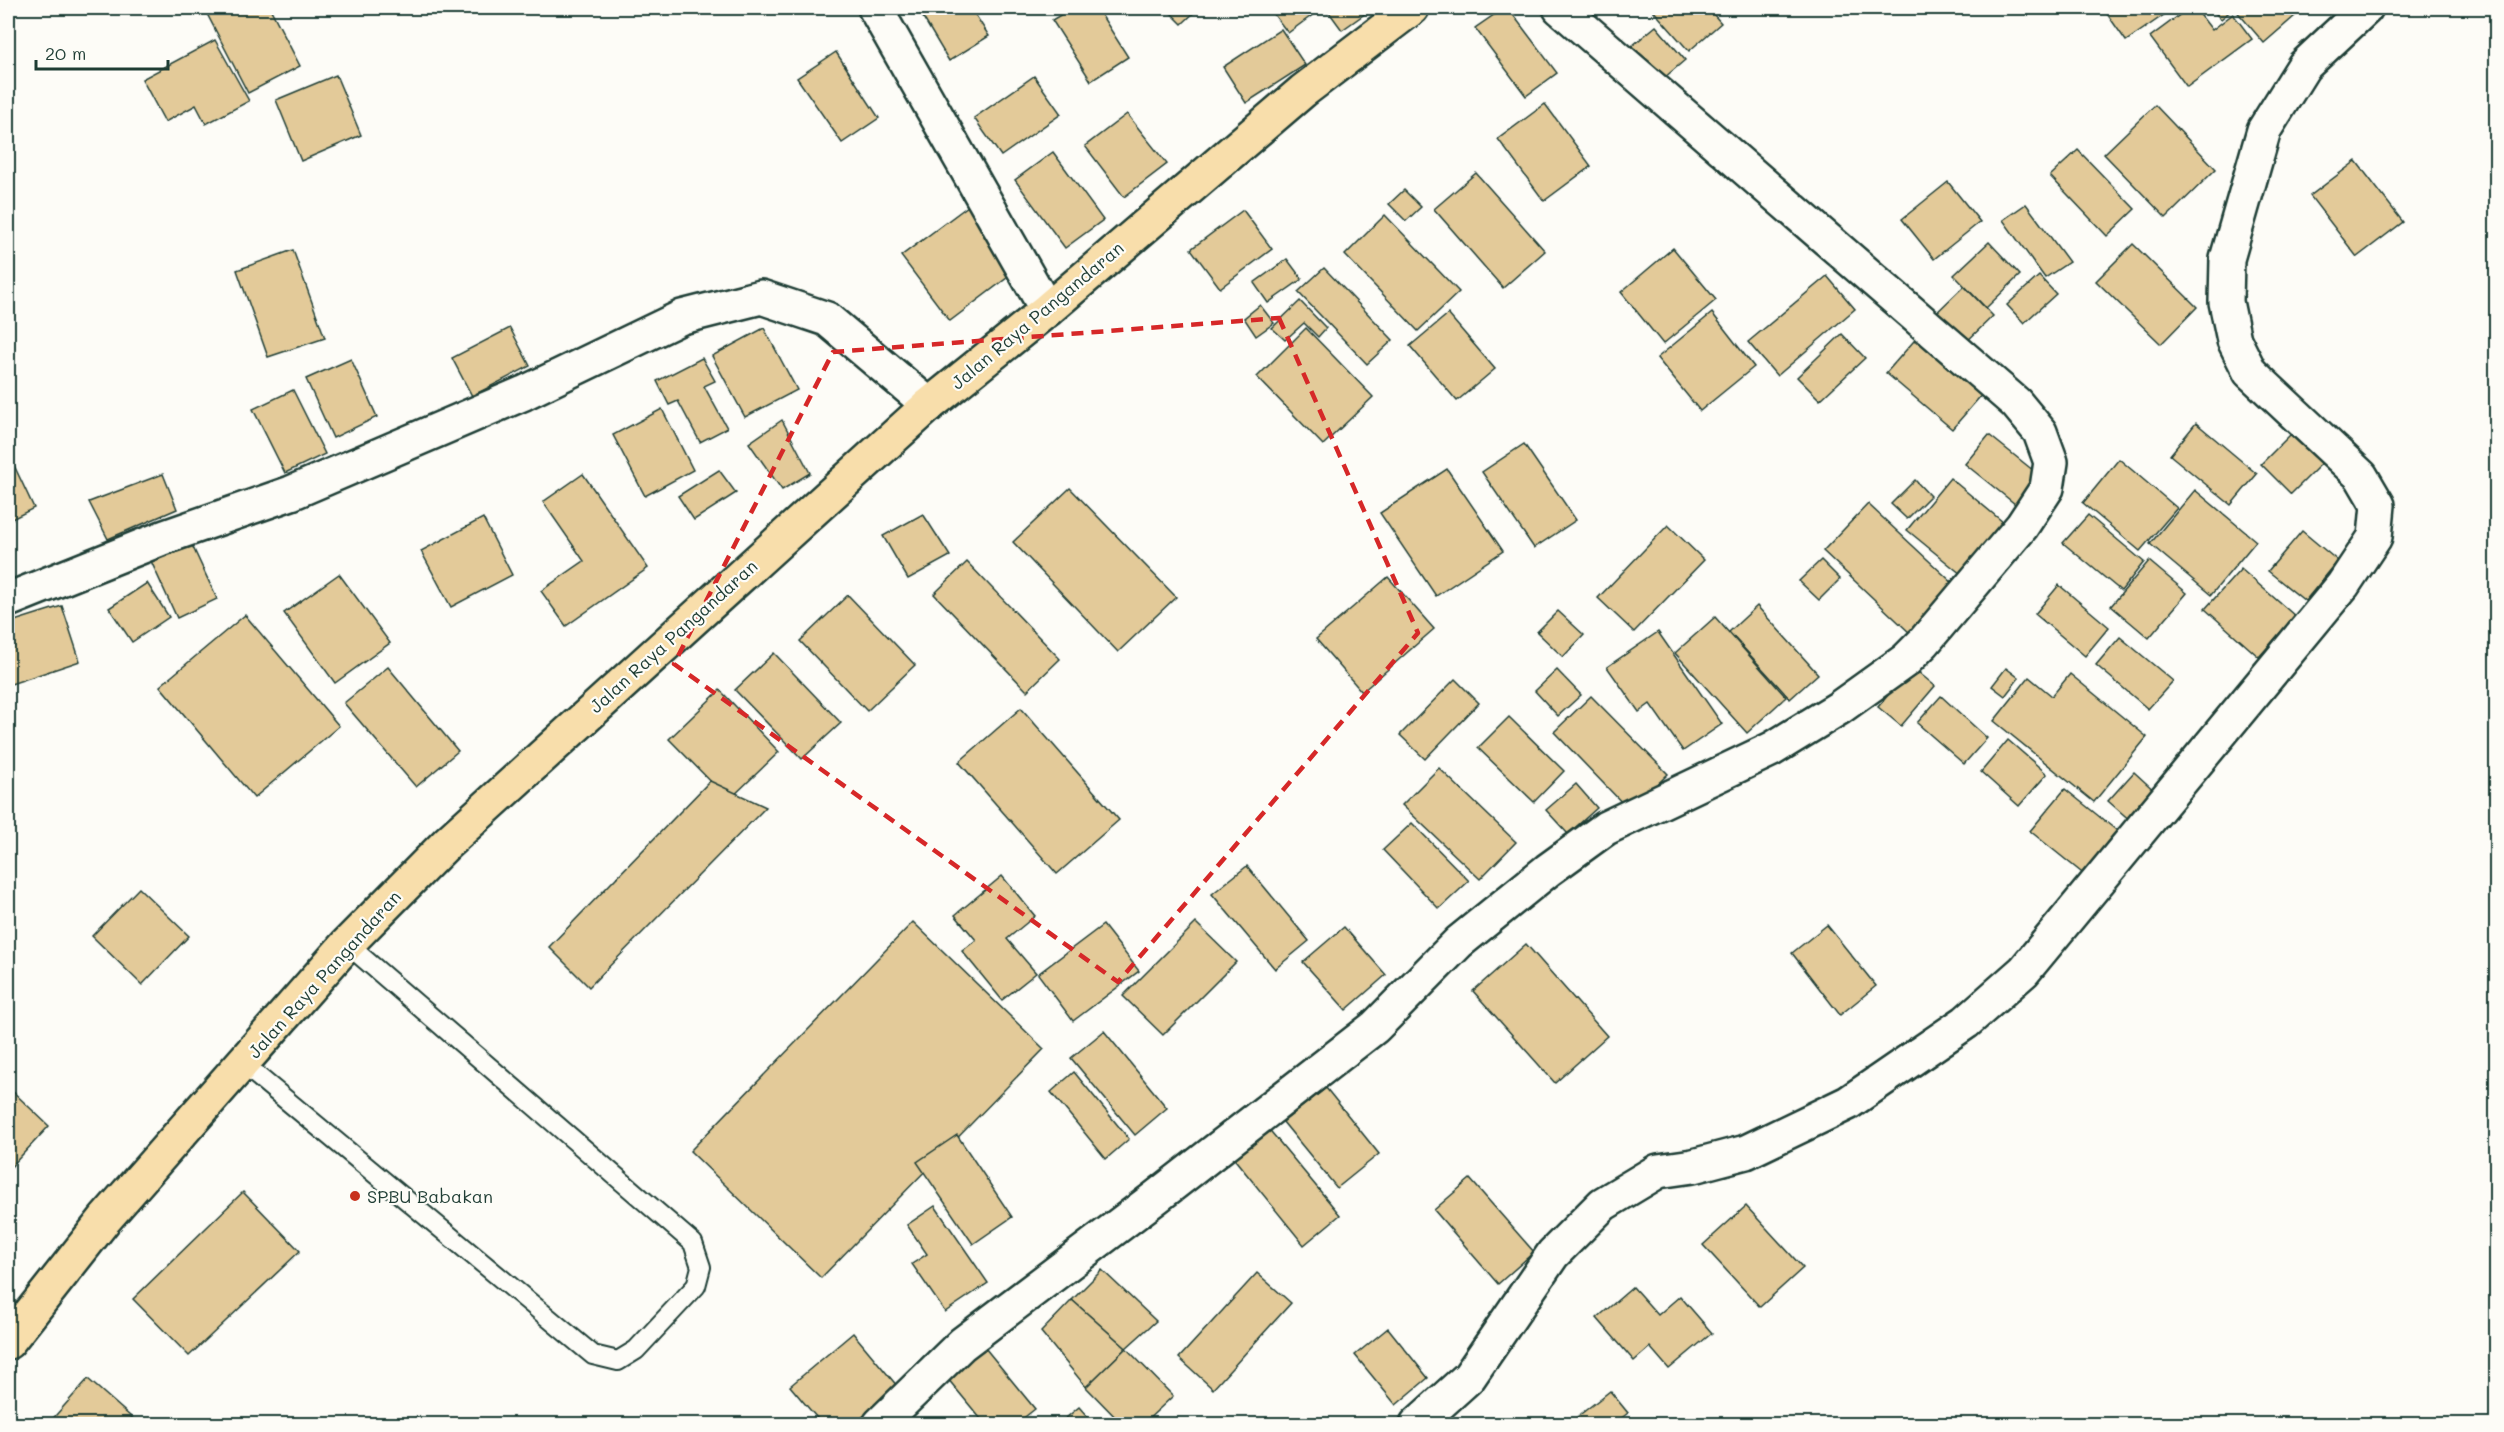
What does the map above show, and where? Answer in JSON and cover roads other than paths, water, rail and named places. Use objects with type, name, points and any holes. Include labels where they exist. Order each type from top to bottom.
[{"type":"highway","name":"Jalan Raya Pangandaran","points":[[8,1342],[105,1219],[347,944],[455,835],[929,405],[1047,310],[1303,90],[1412,8]]},
{"type":"street","points":[[875,8],[1047,310]]},
{"type":"street","points":[[880,1425],[962,1344],[1375,1027],[1459,942],[1548,870],[1605,828],[1772,749],[1839,708],[1906,660],[1924,642],[2022,526],[2047,488],[2051,462],[2040,432],[2016,403],[1560,8]]},
{"type":"street","points":[[1417,1425],[1469,1377],[1553,1254],[1604,1204],[1658,1171],[1693,1166],[1746,1152],[1848,1103],[1966,1022],[2024,971],[2343,585],[2375,537],[2378,505],[2361,476],[2250,372],[2234,340],[2226,302],[2227,259],[2264,130],[2304,66],[2366,8]]},
{"type":"street","points":[[8,600],[165,537],[291,494],[524,393],[682,317],[761,297],[827,320],[929,405]]},
{"type":"lane","points":[[243,1064],[593,1355],[618,1361],[636,1350],[696,1286],[701,1267],[693,1243],[347,944]]},
{"type":"place","name":"SPBU Babakan","points":[[355,1196]]}]
